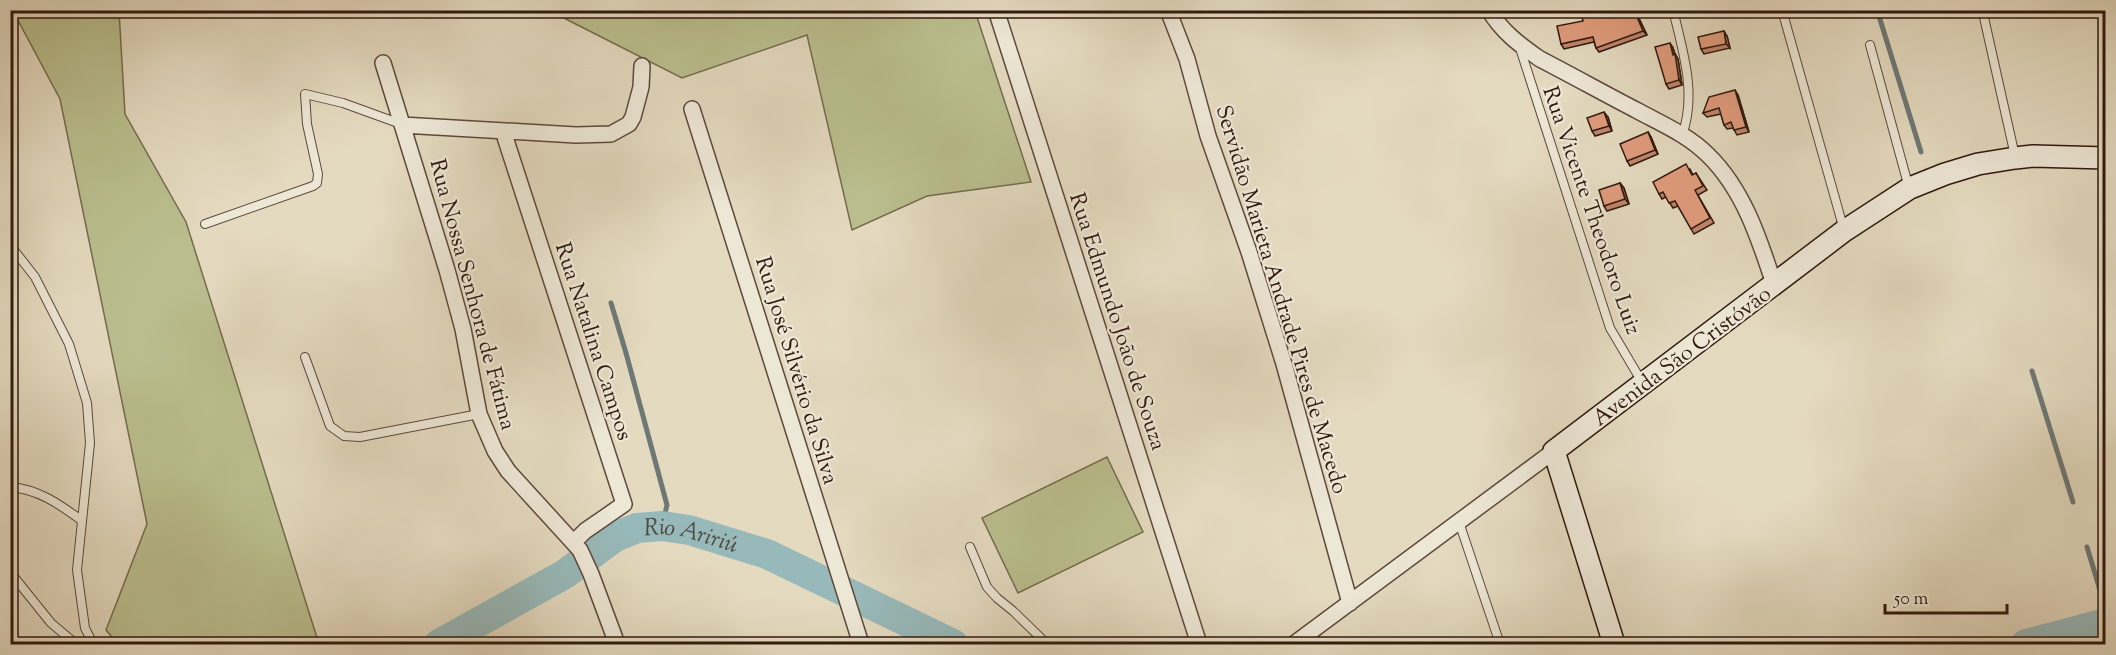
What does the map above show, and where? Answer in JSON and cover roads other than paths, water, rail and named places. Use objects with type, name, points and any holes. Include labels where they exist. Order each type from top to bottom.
[{"type":"main road","name":"Avenida São Cristóvão","points":[[1554,451],[1844,231],[1910,188],[1978,164],[2015,158],[2033,156],[2106,158]]},
{"type":"main road","points":[[1554,451],[1614,644]]},
{"type":"street","name":"Rua Edmundo João de Souza","points":[[996,10],[1199,645]]},
{"type":"street","name":"Servidão Marieta Andrade Pires de Macedo","points":[[1168,10],[1187,59],[1208,136],[1249,252],[1284,364],[1350,603]]},
{"type":"street","points":[[1489,10],[1505,32],[1540,59],[1682,135],[1707,154],[1734,188],[1757,233],[1774,284]]},
{"type":"street","name":"Rua Nossa Senhora de Fátima","points":[[384,63],[433,220],[458,310],[478,414],[495,451],[508,471],[577,546],[591,574],[617,645]]},
{"type":"street","points":[[402,125],[600,136],[621,130],[629,124],[641,87],[642,66]]},
{"type":"street","name":"Rua José Silvério da Silva","points":[[692,109],[861,645]]},
{"type":"street","name":"Rua Natalina Campos","points":[[503,131],[624,504],[592,526],[577,546]]},
{"type":"street","name":"Avenida São Cristóvão","points":[[1294,645],[1554,451]]},
{"type":"lane","points":[[1673,10],[1688,80],[1688,119],[1682,135]]},
{"type":"lane","points":[[1782,10],[1844,231]]},
{"type":"lane","points":[[1983,13],[2015,158]]},
{"type":"lane","name":"Rua Vicente Theodoro Luiz","points":[[1518,44],[1610,328],[1643,383]]},
{"type":"lane","points":[[1870,45],[1910,188]]},
{"type":"lane","points":[[205,224],[317,183],[318,174],[307,124],[305,94],[343,103],[402,125]]},
{"type":"lane","points":[[10,245],[35,277],[69,344],[87,404],[90,443],[77,570],[85,628],[93,645]]},
{"type":"lane","points":[[305,357],[330,426],[344,436],[360,437],[478,414]]},
{"type":"lane","points":[[11,486],[38,493],[81,520]]},
{"type":"lane","points":[[1459,522],[1500,645]]},
{"type":"lane","points":[[970,547],[987,586],[1047,645]]},
{"type":"lane","points":[[10,572],[51,623],[76,645]]},
{"type":"waterway","points":[[1874,10],[1879,16],[1921,152]]},
{"type":"waterway","points":[[611,303],[667,505],[662,526]]},
{"type":"waterway","points":[[2032,371],[2073,502]]},
{"type":"waterway","name":"Rio Aririú","points":[[439,644],[565,574],[615,537],[637,528],[662,526],[689,530],[767,554],[953,644]]},
{"type":"waterway","points":[[2087,547],[2106,610]]},
{"type":"waterway","name":"Rio Aririú","points":[[2026,644],[2106,623]]}]
